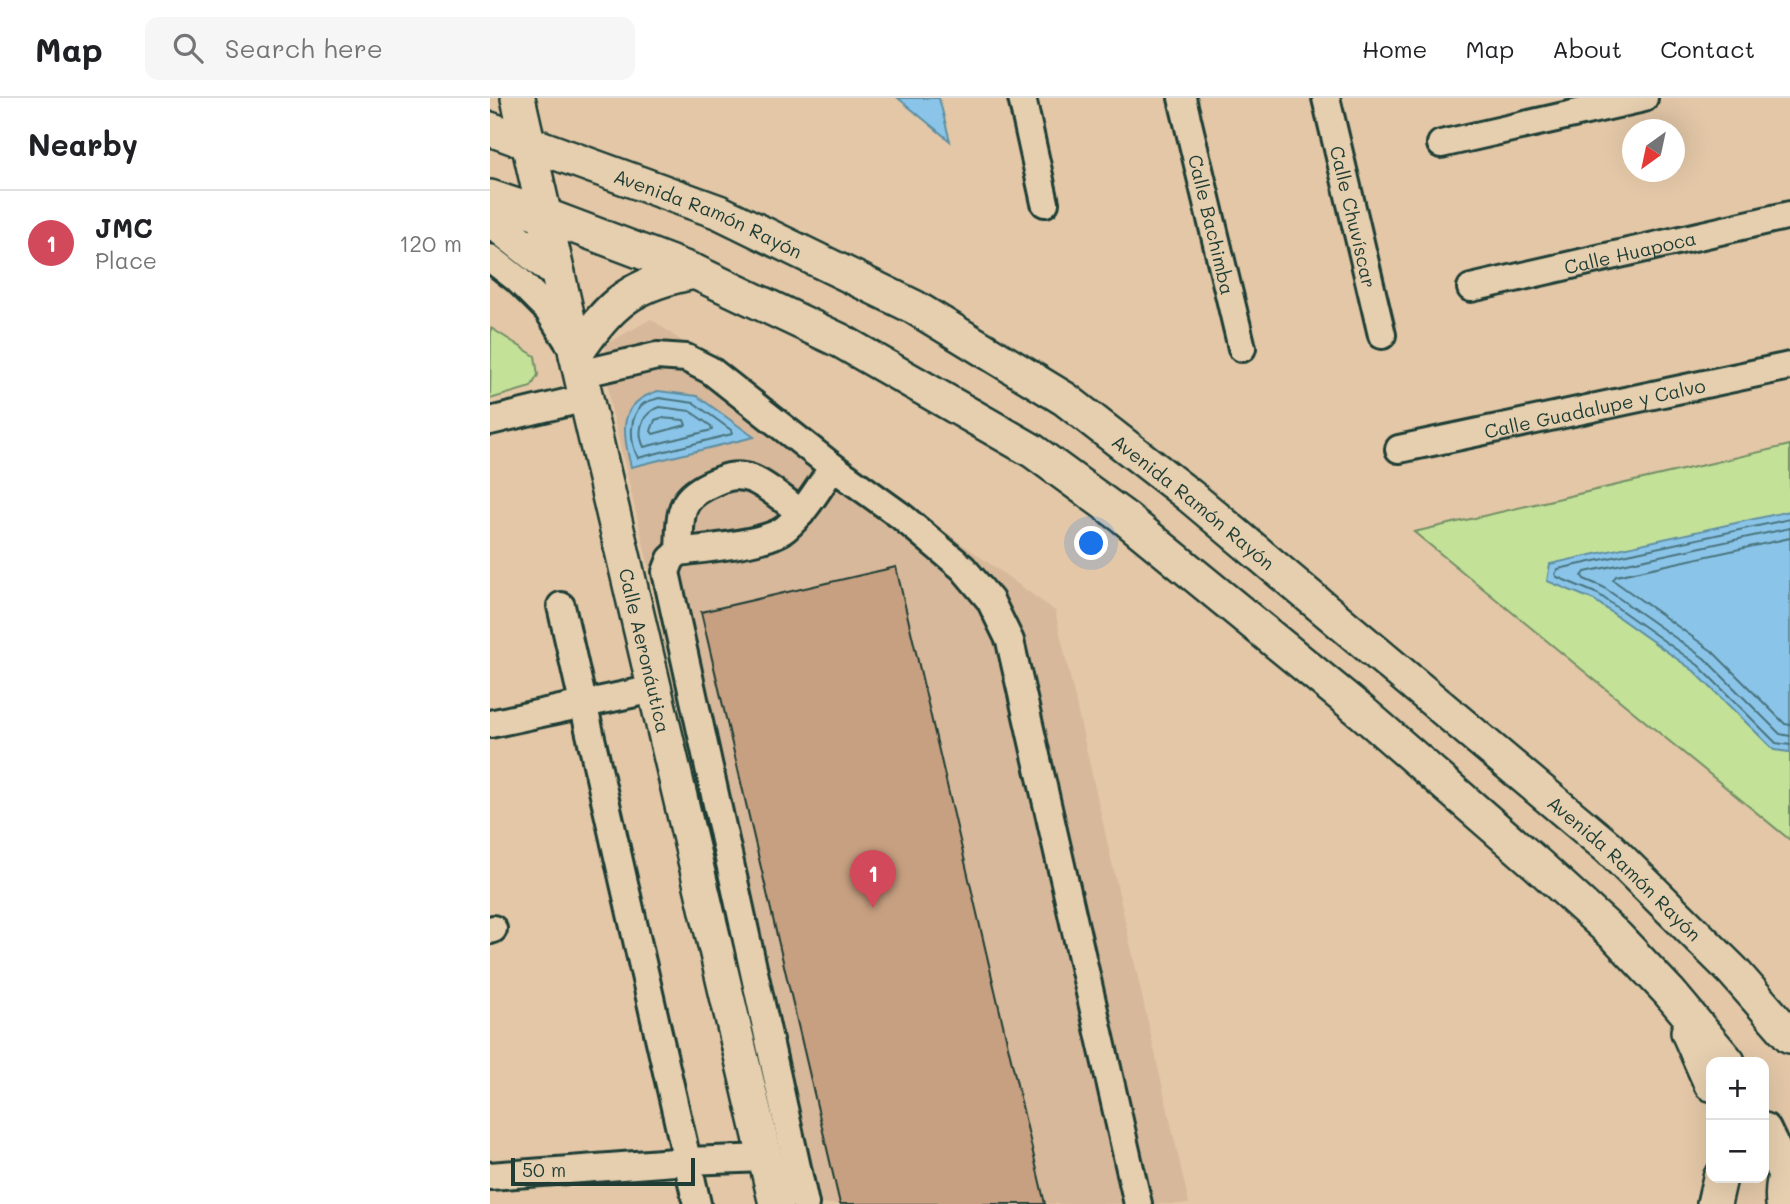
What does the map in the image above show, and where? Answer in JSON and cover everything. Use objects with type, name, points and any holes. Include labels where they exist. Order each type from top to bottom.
[{"type":"main road","name":"Calle Aeronáutica","points":[[518,98],[776,1204]]},
{"type":"main road","name":"Avenida Ramón Rayón","points":[[490,129],[719,212],[914,307],[1065,399],[1190,496],[1609,848],[1732,971],[1790,1036]]},
{"type":"main road","points":[[490,197],[695,272],[841,341],[1033,451],[1125,518],[1362,712],[1608,928],[1669,992],[1724,1057]]},
{"type":"main road","points":[[490,219],[558,273]]},
{"type":"main road","points":[[581,375],[593,327],[614,305],[638,289],[666,278],[695,272]]},
{"type":"main road","points":[[1669,992],[1706,1073]]},
{"type":"main road","points":[[1769,1146],[1782,1187]]},
{"type":"main road","points":[[1714,1204],[1719,1183]]},
{"type":"street","points":[[1022,98],[1045,203]]},
{"type":"street","name":"Calle Bachimba","points":[[1182,98],[1242,348]]},
{"type":"street","name":"Calle Chuvíscar","points":[[1326,98],[1382,335]]},
{"type":"street","points":[[1441,144],[1644,98]]},
{"type":"street","name":"Calle Huapoca","points":[[1471,288],[1790,215]]},
{"type":"street","points":[[490,258],[517,279],[548,310],[581,375]]},
{"type":"street","points":[[494,417],[581,375],[657,356],[686,358],[710,370],[833,467],[901,516],[963,568],[990,600],[1010,640],[1138,1204]]},
{"type":"street","name":"Calle Guadalupe y Calvo","points":[[1399,449],[1790,366]]},
{"type":"street","points":[[805,1204],[666,572],[671,559],[679,552],[762,539],[784,530],[801,513],[833,467]]},
{"type":"street","points":[[679,552],[681,514],[686,501],[696,490],[729,476],[740,475],[755,480],[801,513]]},
{"type":"street","points":[[561,606],[697,1204]]},
{"type":"street","points":[[490,724],[654,689]]},
{"type":"street","points":[[490,1176],[765,1158]]},
{"type":"shaded area","points":[[651,319],[1055,611],[1189,1204],[800,1204],[610,403],[605,345]]},
{"type":"green space","points":[[491,328],[535,356],[538,375],[531,387],[490,399]]},
{"type":"green space","points":[[1790,445],[1790,840],[1414,532]]},
{"type":"water","points":[[898,98],[939,98],[950,141]]},
{"type":"water","points":[[658,391],[697,396],[754,437],[631,467],[625,431],[629,412],[635,403]]},
{"type":"water","points":[[1790,511],[1790,752],[1774,750],[1694,671],[1594,600],[1547,581],[1550,564]]},
{"type":"building","points":[[896,567],[1045,1204],[840,1204],[701,612]]},
{"type":"place","name":"JMC","points":[[873,908]]}]
